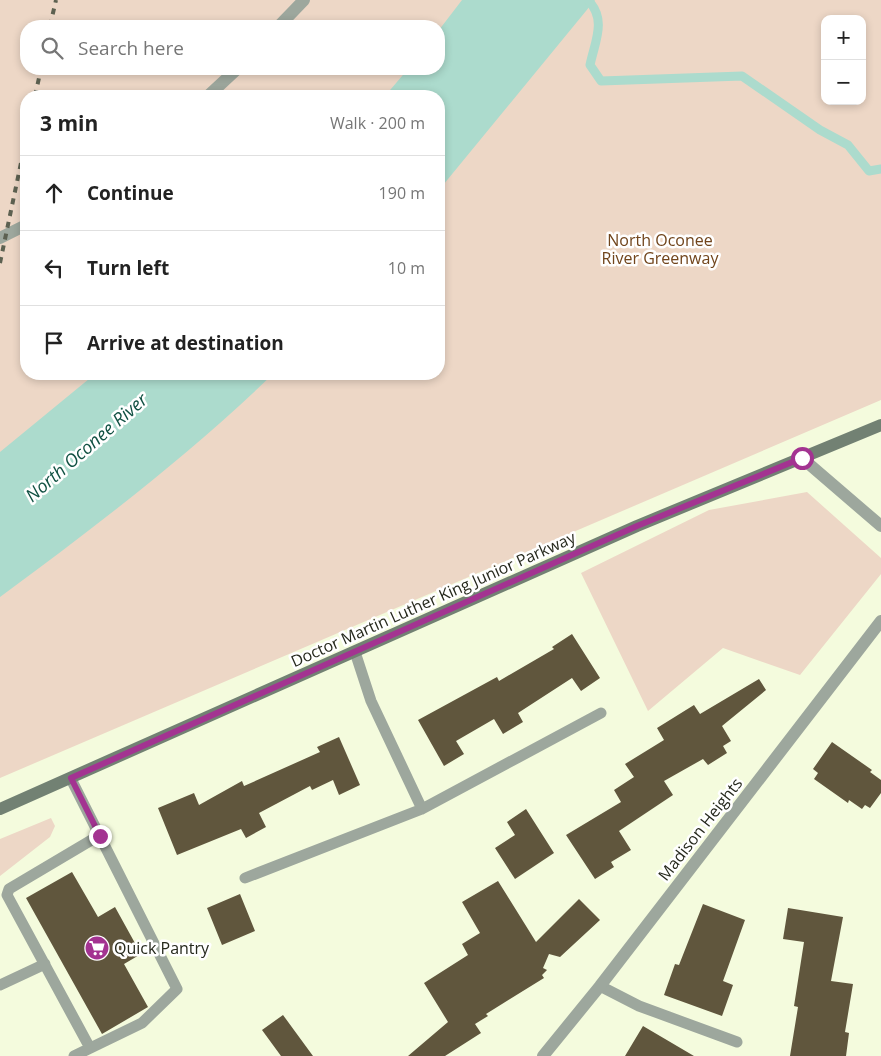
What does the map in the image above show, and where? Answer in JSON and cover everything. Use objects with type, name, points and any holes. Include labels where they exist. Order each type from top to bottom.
[{"type":"main road","name":"Doctor Martin Luther King Junior Parkway","points":[[0,809],[637,526],[881,425]]},
{"type":"street","points":[[285,20],[304,0]]},
{"type":"street","points":[[214,90],[231,75]]},
{"type":"street","points":[[0,238],[20,228]]},
{"type":"street","points":[[802,458],[881,526]]},
{"type":"street","name":"Madison Heights","points":[[543,1056],[600,986],[881,621]]},
{"type":"lane","points":[[355,652],[371,701],[422,809]]},
{"type":"lane","points":[[245,878],[422,809],[601,714]]},
{"type":"lane","points":[[71,778],[177,989],[142,1023],[74,1056]]},
{"type":"lane","points":[[90,1048],[8,895],[9,889],[100,836]]},
{"type":"lane","points":[[0,986],[45,964]]},
{"type":"lane","points":[[600,986],[640,1006],[737,1042]]},
{"type":"green space","name":"North Oconee River Greenway","points":[[0,0],[881,0],[881,400],[0,778]]},
{"type":"green space","points":[[807,492],[881,558],[881,574],[800,675],[723,648],[648,711],[581,573],[709,510]]},
{"type":"green space","points":[[51,818],[55,826],[50,837],[0,876],[0,839]]},
{"type":"water","points":[[462,0],[595,0],[445,183],[445,90],[390,90],[403,75],[445,75],[445,22]]},
{"type":"water","name":"North Oconee River","points":[[88,380],[267,380],[208,434],[140,490],[0,597],[0,452]]},
{"type":"building","points":[[572,634],[600,678],[581,691],[572,678],[518,713],[523,722],[503,734],[494,719],[456,741],[464,754],[444,766],[418,720],[497,677],[499,681],[554,649],[552,647]]},
{"type":"building","points":[[759,679],[766,690],[722,726],[731,741],[723,746],[727,753],[708,765],[703,759],[664,781],[673,795],[619,831],[631,850],[611,862],[614,867],[595,879],[566,835],[621,802],[614,790],[634,777],[625,764],[664,740],[657,728],[694,705],[700,714]]},
{"type":"building","points":[[339,737],[360,785],[339,795],[333,780],[312,790],[310,786],[259,813],[266,827],[246,838],[241,829],[177,855],[158,808],[194,793],[199,805],[242,781],[244,786],[320,752],[317,747]]},
{"type":"building","points":[[832,742],[872,770],[870,772],[881,780],[881,793],[870,808],[865,805],[862,809],[849,800],[848,803],[814,779],[818,773],[813,769]]},
{"type":"building","points":[[526,809],[554,853],[515,879],[495,848],[515,835],[507,822]]},
{"type":"building","points":[[72,872],[98,917],[115,907],[141,954],[124,964],[148,1007],[102,1034],[26,898]]},
{"type":"building","points":[[498,881],[536,942],[579,899],[600,920],[560,957],[549,954],[543,968],[547,970],[542,975],[544,978],[486,1014],[488,1016],[475,1024],[481,1033],[445,1056],[408,1056],[448,1022],[424,983],[468,955],[462,944],[480,933],[462,902]]},
{"type":"building","points":[[240,894],[255,931],[222,945],[207,908]]},
{"type":"building","points":[[703,904],[745,920],[723,981],[733,985],[722,1016],[664,995],[675,964],[679,965]]},
{"type":"building","points":[[788,908],[843,917],[831,981],[853,984],[845,1032],[849,1033],[846,1056],[790,1056],[798,1007],[794,1006],[804,942],[783,939]]},
{"type":"building","points":[[283,1015],[313,1056],[281,1056],[262,1030]]},
{"type":"building","points":[[643,1026],[694,1056],[625,1056]]},
{"type":"waterway","points":[[588,0],[594,8],[598,23],[597,39],[590,65],[601,81],[742,76],[820,130],[848,145],[869,171],[881,169]]},
{"type":"railway","points":[[51,20],[56,0]]},
{"type":"railway","points":[[36,90],[40,75]]},
{"type":"railway","points":[[0,263],[20,168]]},
{"type":"place","name":"Quick Pantry","points":[[97,948]]},
{"type":"route","points":[[100,836],[71,778],[637,526],[802,458]]}]
